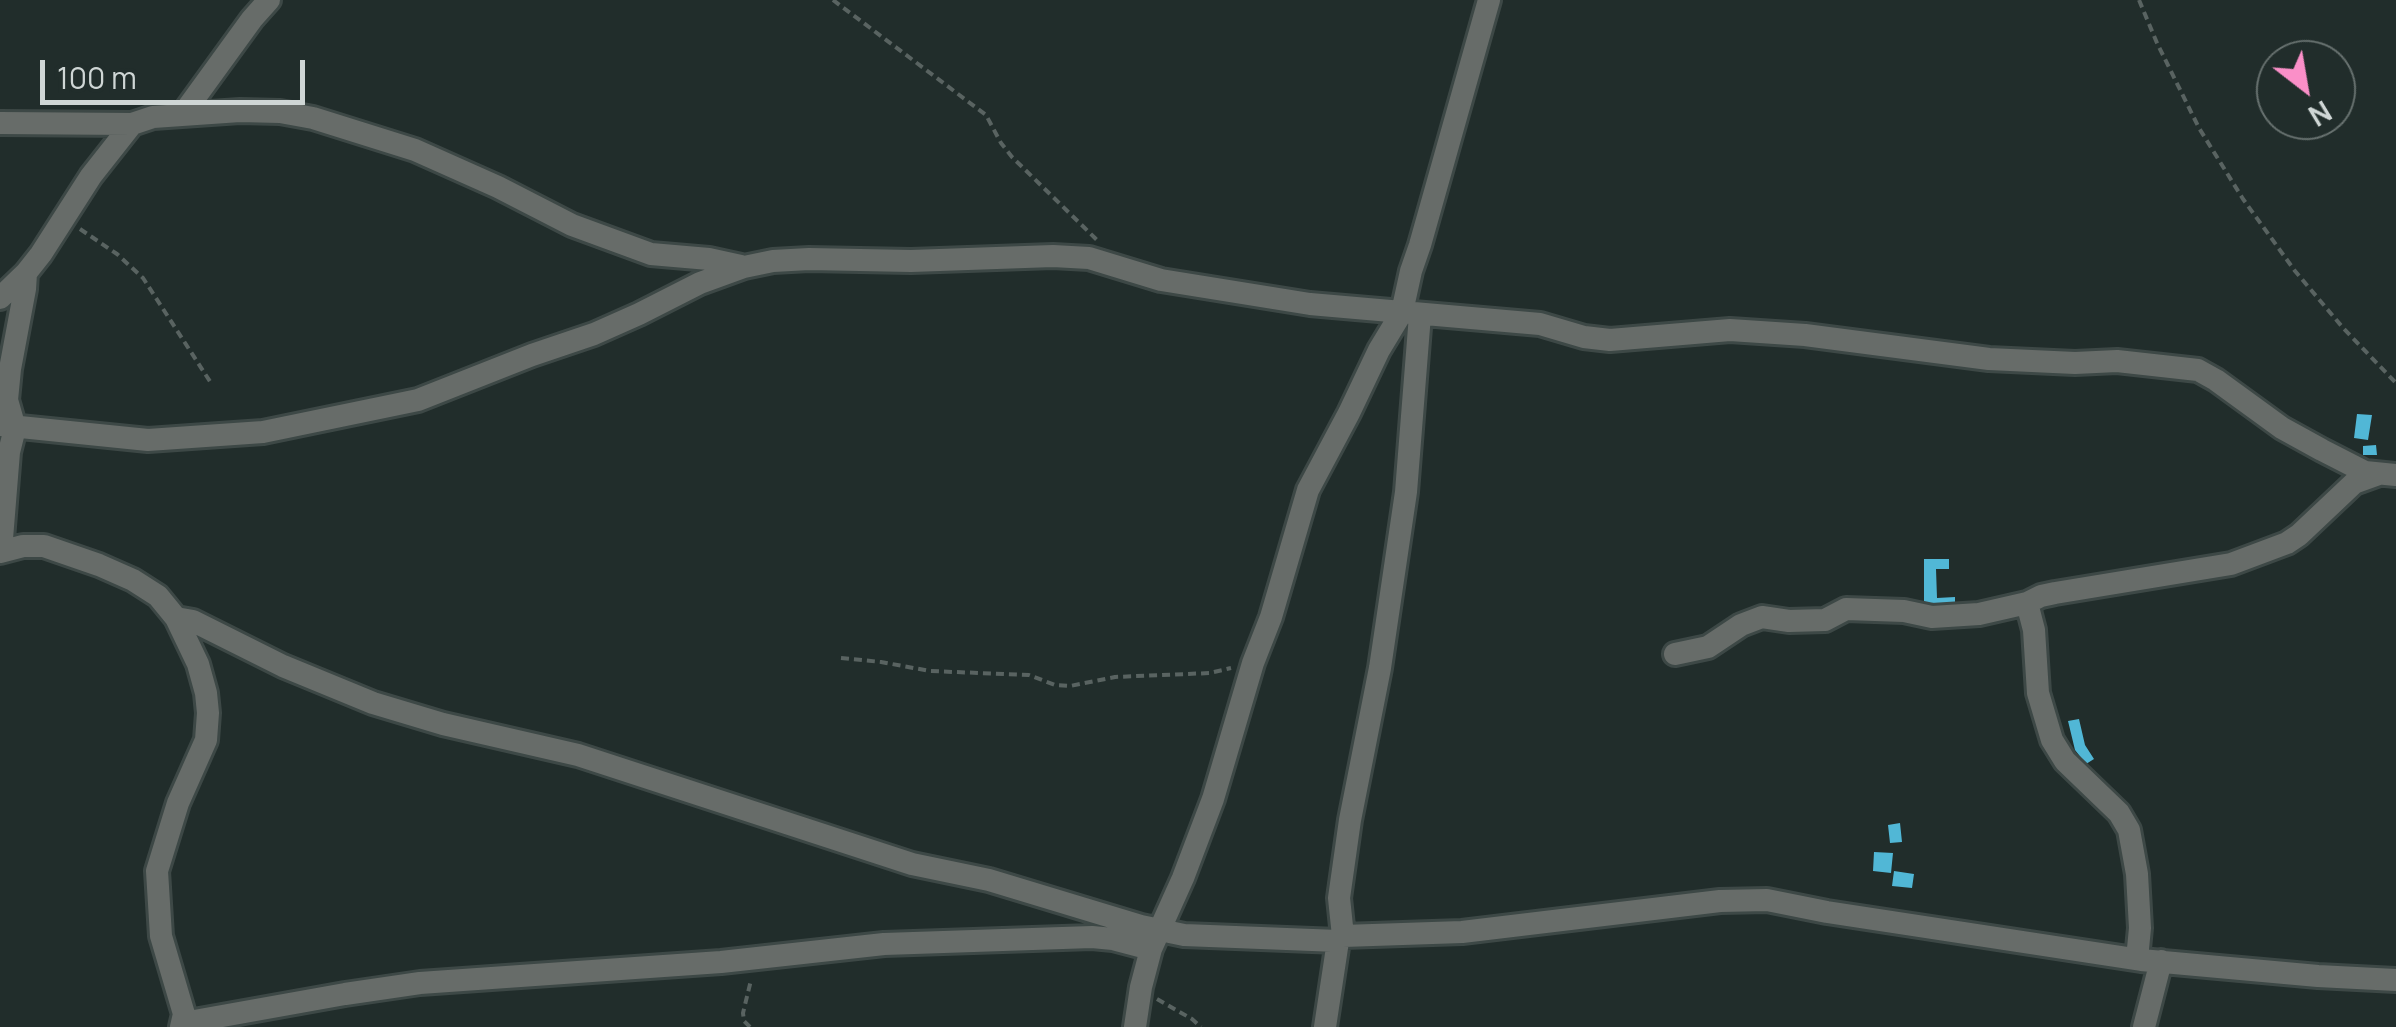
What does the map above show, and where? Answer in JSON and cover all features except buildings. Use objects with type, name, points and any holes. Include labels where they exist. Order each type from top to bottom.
[{"type":"street","points":[[183,114],[269,0]]},
{"type":"street","points":[[1325,1027],[1340,938],[1339,898],[1350,820],[1380,668],[1406,492],[1411,271],[1489,0]]},
{"type":"street","points":[[0,123],[132,124],[153,117],[240,111],[313,118],[415,150],[572,225],[651,254],[744,267]]},
{"type":"street","points":[[0,298],[26,273],[91,176],[132,124]]},
{"type":"street","points":[[8,426],[148,440],[264,432],[418,400],[567,344],[639,314],[700,282],[744,267],[809,259],[911,261],[1053,256],[1090,258],[1161,280],[1310,304],[1540,324],[1610,340],[1730,330],[1989,359],[2117,361],[2198,370],[2282,428],[2365,472],[2391,474]]},
{"type":"street","points":[[26,273],[8,400],[10,452],[0,551],[44,546],[70,553],[133,580],[158,596],[176,618],[198,664],[206,692],[206,740],[178,803],[157,870],[161,936],[184,1014],[182,1025],[420,983],[757,959],[884,944],[1092,937],[1155,939],[1184,935],[1340,938],[1462,932],[1708,902],[1767,900],[2137,959],[2396,980]]},
{"type":"street","points":[[1135,1027],[1155,939],[1214,799],[1252,663],[1271,616],[1308,490],[1379,350],[1411,314]]},
{"type":"street","points":[[1675,654],[1708,646],[1762,617],[1825,620],[1846,609],[1963,616],[2027,604],[2056,593],[2249,559],[2299,535],[2354,483],[2373,474],[2391,474]]},
{"type":"street","points":[[2027,604],[2034,630],[2038,693],[2052,740],[2065,760],[2119,813],[2129,830],[2138,874],[2137,959]]},
{"type":"street","points":[[176,618],[193,621],[282,666],[373,703],[443,724],[578,755],[912,864],[989,880],[1155,939]]},
{"type":"street","points":[[2144,1027],[2161,961]]},
{"type":"path","points":[[833,0],[986,115],[1012,157],[1120,267]]},
{"type":"path","points":[[2140,0],[2199,128],[2243,199],[2296,272],[2396,384]]},
{"type":"path","points":[[63,218],[117,254],[143,278],[211,383]]},
{"type":"path","points":[[840,658],[930,671],[1029,675],[1070,686],[1115,677],[1210,673],[1252,663]]},
{"type":"path","points":[[750,1027],[743,1012],[757,959]]},
{"type":"path","points":[[1141,988],[1201,1027]]}]
